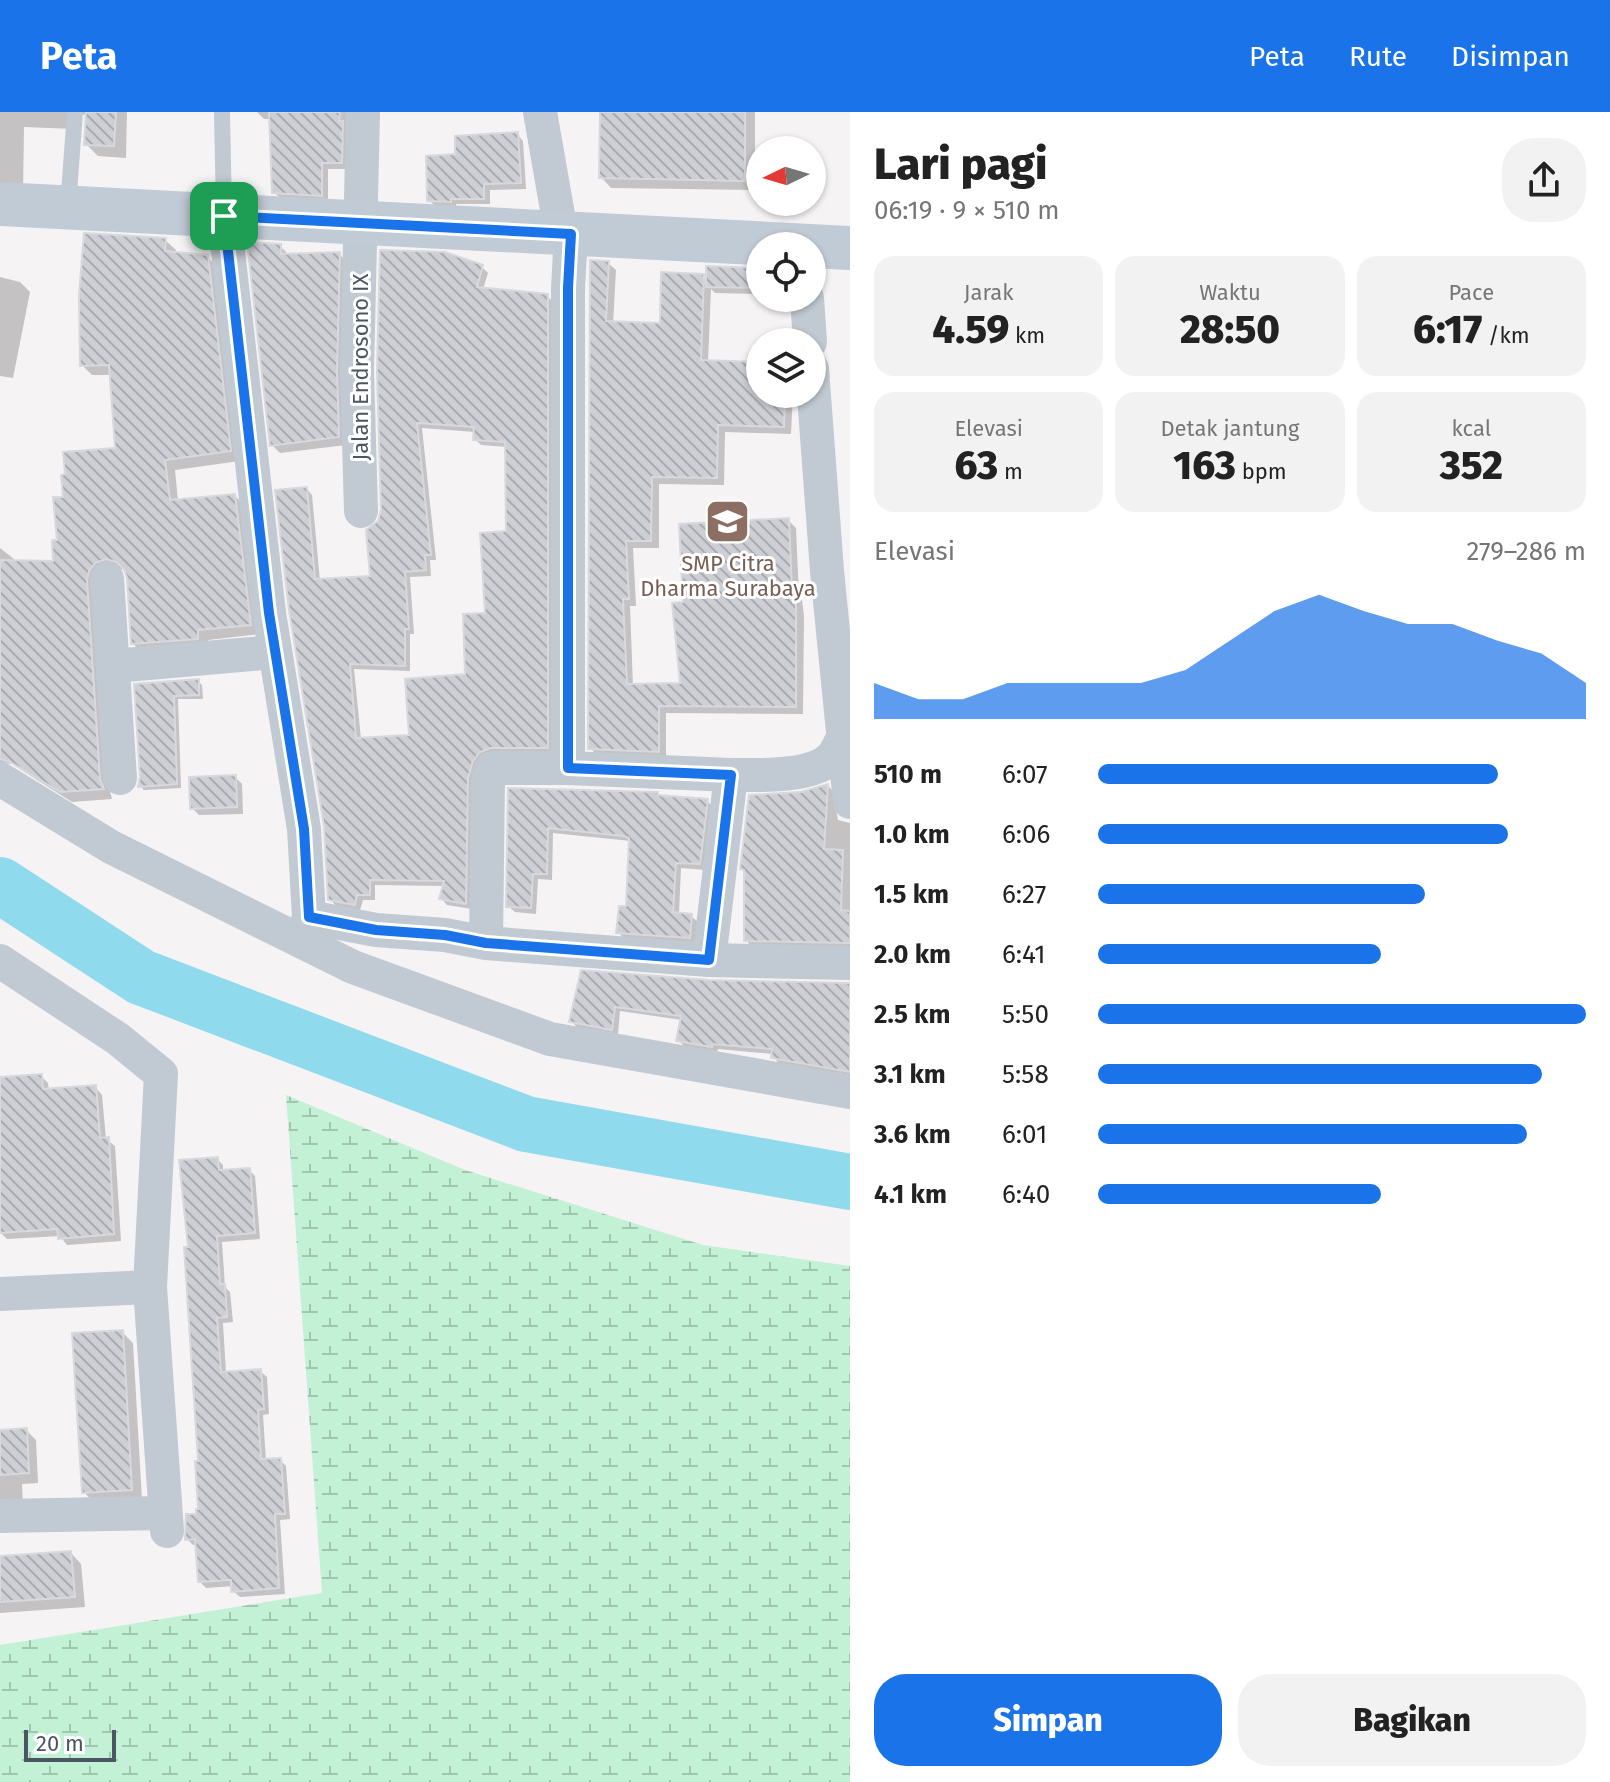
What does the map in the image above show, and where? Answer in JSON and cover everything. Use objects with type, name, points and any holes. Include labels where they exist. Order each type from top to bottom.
[{"type":"main road","points":[[0,204],[746,242]]},
{"type":"main road","points":[[826,246],[850,248]]},
{"type":"street","name":"Jalan Endrosono IX","points":[[361,511],[357,371],[363,112]]},
{"type":"street","points":[[546,119],[566,233],[568,288],[568,768]]},
{"type":"street","points":[[224,216],[275,652],[304,829],[305,930]]},
{"type":"street","points":[[816,408],[850,802]]},
{"type":"street","points":[[107,579],[120,778]]},
{"type":"street","points":[[114,666],[275,652]]},
{"type":"street","points":[[486,943],[489,771],[492,768],[769,775],[818,767],[832,757],[846,730]]},
{"type":"street","points":[[709,960],[731,775]]},
{"type":"street","points":[[0,779],[111,847],[305,930],[353,967],[550,1039],[850,1092]]},
{"type":"street","points":[[305,930],[376,930],[445,935],[486,943],[709,960],[850,963]]},
{"type":"street","points":[[0,961],[118,1039],[161,1074],[150,1287],[166,1522],[0,1516]]},
{"type":"street","points":[[0,1294],[150,1287]]},
{"type":"lane","points":[[68,207],[75,112]]},
{"type":"lane","points":[[222,112],[224,216]]},
{"type":"green space","points":[[286,1095],[465,1170],[703,1245],[850,1266],[850,1782],[0,1782],[0,1645],[322,1593]]},
{"type":"building","points":[[86,112],[116,112],[114,146],[84,145]]},
{"type":"building","points":[[269,112],[340,112],[339,121],[343,121],[342,163],[322,163],[322,196],[272,193]]},
{"type":"building","points":[[600,112],[745,112],[745,181],[599,178]]},
{"type":"building","points":[[518,132],[521,183],[484,184],[484,199],[427,201],[426,156],[455,154],[455,136]]},
{"type":"building","points":[[84,233],[166,238],[165,251],[208,255],[231,451],[165,460],[170,500],[235,494],[251,625],[198,630],[198,639],[131,644],[124,569],[106,559],[95,563],[87,580],[100,779],[104,789],[60,792],[0,759],[0,560],[53,561],[52,540],[57,540],[53,497],[63,497],[63,452],[115,448],[109,365],[80,366],[79,295]]},
{"type":"building","points":[[247,242],[281,244],[281,254],[340,252],[339,437],[270,446]]},
{"type":"building","points":[[380,250],[445,252],[483,265],[477,287],[548,294],[548,748],[491,748],[480,752],[473,761],[468,778],[466,904],[439,899],[444,881],[370,880],[370,895],[357,895],[355,905],[328,900],[324,826],[289,610],[275,490],[307,487],[315,579],[370,576],[366,530],[378,521],[381,510],[377,371]],"holes":[[[417,423],[474,427],[473,440],[505,442],[506,531],[480,533],[485,613],[463,614],[465,674],[405,679],[409,735],[356,738],[350,664],[405,666],[405,629],[409,629],[405,572],[426,570],[425,555],[431,555]]]},
{"type":"building","points":[[590,260],[609,261],[606,321],[660,323],[661,272],[704,274],[701,360],[746,362],[746,408],[785,408],[784,427],[718,425],[717,478],[652,477],[651,541],[626,541],[629,599],[623,599],[627,684],[680,683],[672,603],[683,602],[679,524],[789,518],[792,590],[795,590],[796,607],[796,707],[659,706],[659,752],[588,749]]},
{"type":"building","points":[[706,266],[746,267],[746,288],[706,287]]},
{"type":"building","points":[[199,679],[199,695],[174,696],[177,784],[138,787],[134,684]]},
{"type":"building","points":[[236,775],[237,807],[190,809],[189,777]]},
{"type":"building","points":[[828,784],[824,849],[843,850],[841,910],[850,911],[850,943],[744,941],[744,870],[740,869],[749,795],[801,792]]},
{"type":"building","points":[[508,788],[658,792],[658,795],[708,799],[700,864],[676,863],[673,912],[692,914],[690,938],[616,933],[619,906],[626,906],[629,838],[623,836],[548,828],[547,874],[533,874],[531,908],[506,907]]},
{"type":"building","points":[[581,970],[709,980],[850,983],[850,1072],[771,1058],[772,1049],[712,1044],[712,1047],[676,1041],[681,1016],[615,1007],[612,1030],[569,1022]]},
{"type":"building","points":[[42,1074],[43,1089],[96,1085],[100,1138],[109,1137],[114,1234],[58,1239],[57,1229],[0,1233],[0,1077]]},
{"type":"building","points":[[218,1157],[219,1170],[250,1168],[255,1233],[217,1236],[220,1284],[225,1284],[227,1317],[217,1318],[221,1372],[261,1369],[264,1409],[258,1410],[261,1459],[281,1458],[285,1514],[275,1514],[279,1588],[231,1592],[231,1580],[198,1582],[195,1539],[185,1540],[186,1514],[196,1514],[198,1509],[195,1461],[198,1461],[184,1247],[188,1247],[179,1160]]},
{"type":"building","points":[[123,1330],[132,1490],[82,1493],[72,1333]]},
{"type":"building","points":[[27,1428],[29,1473],[0,1475],[0,1430]]},
{"type":"building","points":[[71,1551],[75,1597],[0,1602],[0,1556]]},
{"type":"waterway","points":[[0,885],[141,977],[526,1124],[850,1182]]},
{"type":"place","name":"SMP Citra Dharma Surabaya","points":[[728,522]]},
{"type":"route","points":[[224,216],[571,234],[568,288],[568,768],[731,775],[709,960],[486,943],[445,935],[376,930],[309,917],[304,829],[269,613],[224,216]]}]
